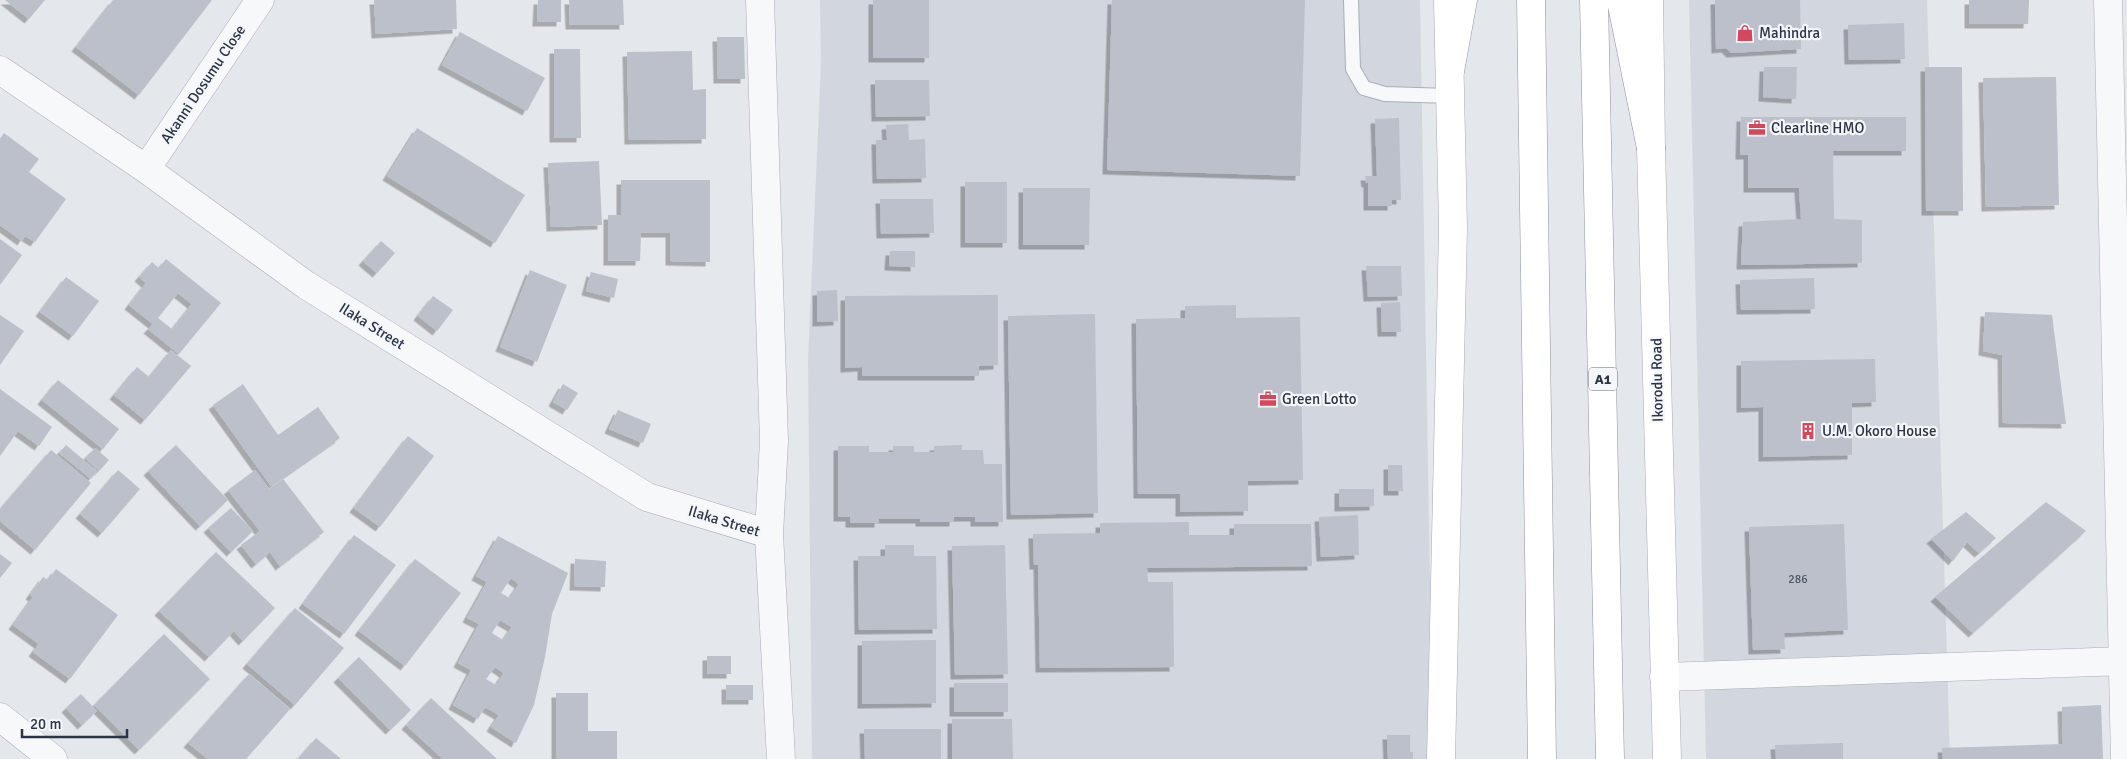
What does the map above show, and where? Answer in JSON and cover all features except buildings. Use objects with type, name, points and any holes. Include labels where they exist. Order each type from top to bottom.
[{"type":"main road","points":[[1441,759],[1453,238],[1448,0]]},
{"type":"main road","points":[[1450,83],[1463,0]]},
{"type":"main road","points":[[1531,0],[1542,759]]},
{"type":"main road","name":"A1","points":[[1594,0],[1610,759]]},
{"type":"main road","points":[[1621,0],[1651,148]]},
{"type":"main road","name":"Ikorodu Road","points":[[1649,0],[1651,148],[1667,759]]},
{"type":"street","name":"Akanni Dosumu Close","points":[[146,169],[260,0]]},
{"type":"street","points":[[760,0],[774,440],[769,534],[781,759]]},
{"type":"street","points":[[2108,0],[2124,542],[2123,661],[2125,759]]},
{"type":"street","name":"Ilaka Street","points":[[0,70],[146,169],[306,285],[647,497],[769,534]]},
{"type":"street","points":[[1664,677],[2123,661]]},
{"type":"street","points":[[0,717],[53,759]]},
{"type":"lane","points":[[1351,0],[1353,69],[1364,88],[1386,94],[1450,83]]},
{"type":"shaded area","points":[[820,0],[1420,0],[1433,759],[812,759],[808,360],[821,63]]},
{"type":"shaded area","points":[[1689,0],[1927,0],[1950,759],[1706,759]]},
{"type":"place","name":"Mahindra","points":[[1745,33]]},
{"type":"place","name":"Clearline HMO","points":[[1757,128]]},
{"type":"place","name":"Green Lotto","points":[[1268,399]]},
{"type":"place","name":"U.M. Okoro House","points":[[1808,431]]}]
